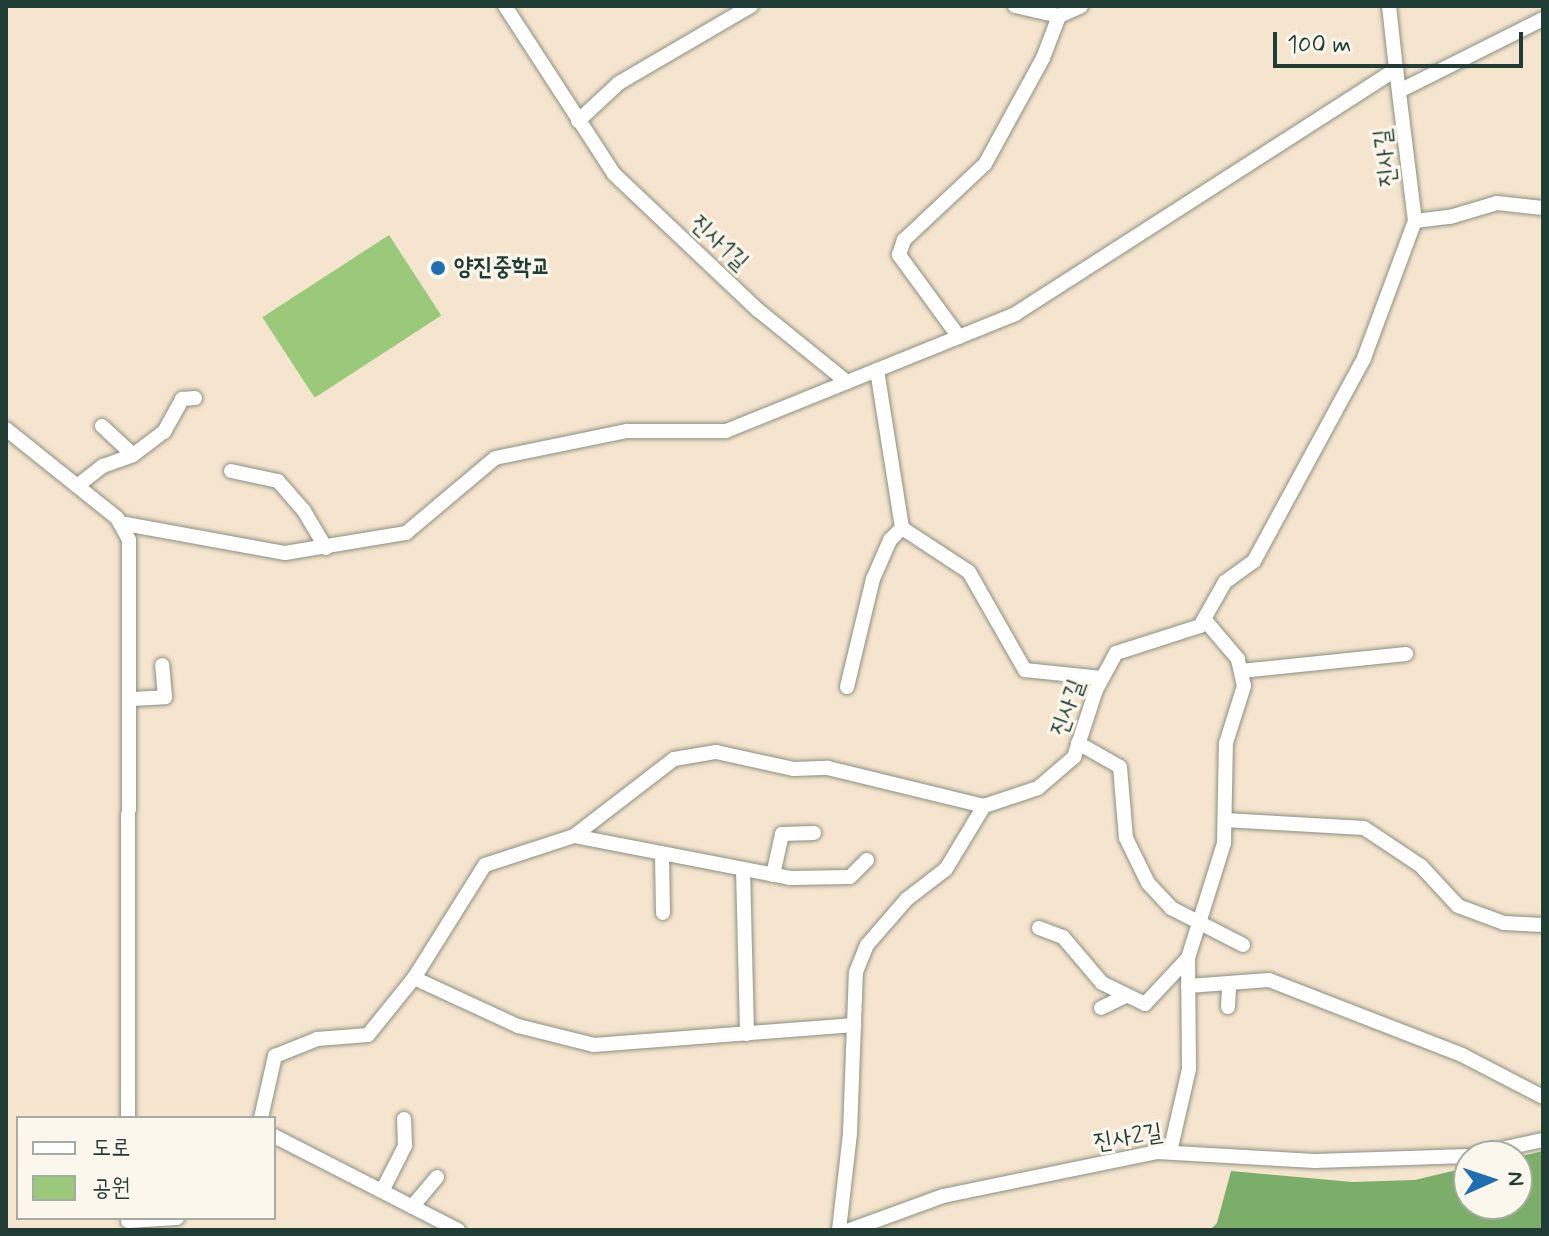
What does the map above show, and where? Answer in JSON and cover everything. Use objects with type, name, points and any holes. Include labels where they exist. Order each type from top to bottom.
[{"type":"street","name":"진사1길","points":[[505,6],[614,174],[758,310],[847,382]]},
{"type":"street","points":[[578,121],[619,83],[751,6]]},
{"type":"street","points":[[1015,6],[1059,16],[1081,6]]},
{"type":"street","name":"진사길","points":[[984,806],[1038,788],[1074,757],[1102,678],[1116,653],[1200,626],[1225,582],[1254,561],[1364,358],[1415,221],[1389,6]]},
{"type":"street","points":[[959,337],[899,255],[904,240],[985,164],[1043,58],[1059,16]]},
{"type":"street","points":[[1401,90],[1543,19]]},
{"type":"street","points":[[120,523],[285,553],[326,548],[406,533],[495,458],[627,431],[726,431],[1015,314],[1396,69]]},
{"type":"street","points":[[1415,221],[1450,217],[1497,203],[1542,210]]},
{"type":"street","points":[[877,370],[902,528],[969,572],[1025,670],[1102,678]]},
{"type":"street","points":[[77,486],[103,466],[133,455],[164,432],[182,399],[195,398]]},
{"type":"street","points":[[102,426],[133,455]]},
{"type":"street","points":[[6,429],[120,523],[129,540],[133,569],[128,1116]]},
{"type":"street","points":[[231,471],[278,481],[304,511],[326,548]]},
{"type":"street","points":[[847,687],[873,579],[890,540],[902,528]]},
{"type":"street","points":[[1170,1152],[1189,1069],[1188,958],[1224,843],[1226,743],[1244,686],[1238,659],[1204,619]]},
{"type":"street","points":[[1241,671],[1406,654]]},
{"type":"street","points":[[132,699],[165,697],[162,665]]},
{"type":"street","points":[[1078,743],[1120,767],[1126,838],[1148,883],[1171,908],[1243,945]]},
{"type":"street","points":[[261,1116],[275,1056],[317,1039],[368,1035],[414,978],[485,865],[574,836],[674,759],[713,752],[794,769],[828,768],[984,806],[946,869],[907,899],[867,945],[856,972],[839,1230]]},
{"type":"street","points":[[1225,820],[1364,828],[1421,866],[1458,906],[1504,923],[1543,925]]},
{"type":"street","points":[[773,875],[782,834],[814,833]]},
{"type":"street","points":[[574,836],[773,875],[850,877],[867,860]]},
{"type":"street","points":[[662,855],[663,913]]},
{"type":"street","points":[[743,869],[747,1034]]},
{"type":"street","points":[[1039,928],[1063,937],[1102,983],[1124,997],[1145,1004],[1188,958]]},
{"type":"street","points":[[414,978],[518,1026],[594,1045],[854,1025]]},
{"type":"street","points":[[1188,986],[1269,980],[1462,1055],[1543,1097]]},
{"type":"street","points":[[1228,1007],[1229,985]]},
{"type":"street","points":[[1101,1008],[1124,997]]},
{"type":"street","points":[[382,1191],[405,1146],[404,1119]]},
{"type":"street","points":[[276,1137],[458,1230]]},
{"type":"street","name":"진사2길","points":[[850,1230],[943,1196],[1170,1152],[1315,1161],[1453,1160]]},
{"type":"street","points":[[412,1207],[437,1177]]},
{"type":"street","points":[[128,1223],[157,1220]]},
{"type":"green space","points":[[389,235],[441,316],[315,398],[262,317]]},
{"type":"green space","points":[[1543,1151],[1543,1230],[1210,1230],[1217,1223],[1231,1171],[1352,1182],[1415,1180],[1453,1171],[1453,1220],[1533,1220],[1533,1153]]},
{"type":"place","name":"양진중학교","points":[[438,268]]}]
